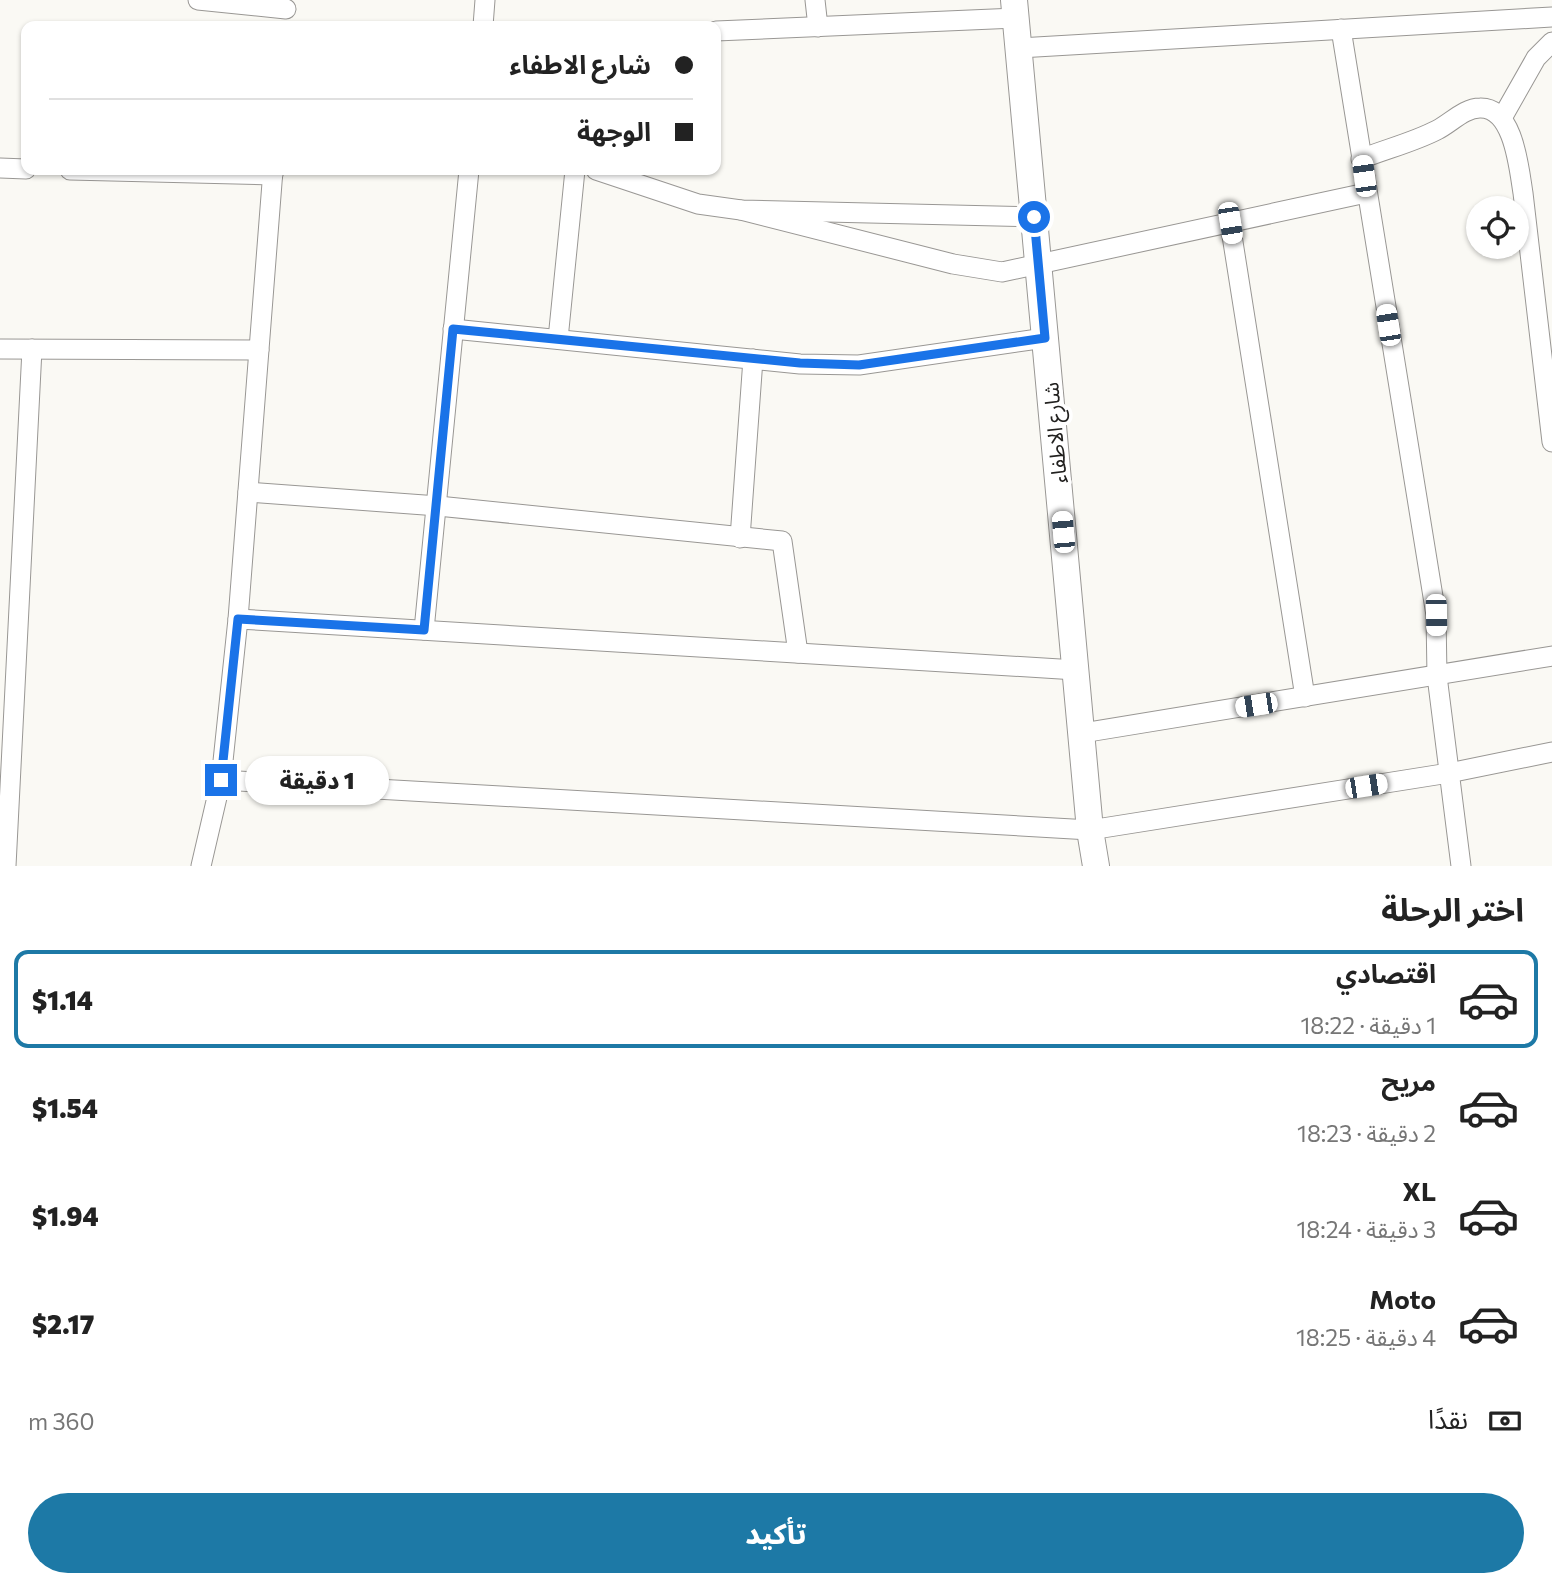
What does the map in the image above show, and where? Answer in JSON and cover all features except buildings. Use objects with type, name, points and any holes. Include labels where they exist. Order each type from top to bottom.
[{"type":"street","points":[[198,0],[286,12]]},
{"type":"street","points":[[483,21],[485,0]]},
{"type":"street","points":[[815,0],[818,27]]},
{"type":"street","points":[[721,32],[818,27],[1015,9]]},
{"type":"street","name":"شارع الاطفاء","points":[[1015,9],[1090,830],[1096,866]]},
{"type":"street","points":[[1019,48],[1552,16]]},
{"type":"street","points":[[1341,29],[1436,615],[1437,676],[1461,866]]},
{"type":"street","points":[[1502,118],[1536,58],[1552,42]]},
{"type":"street","points":[[1361,159],[1437,130],[1466,111],[1480,108],[1498,113],[1502,118],[1516,155],[1523,193],[1552,442]]},
{"type":"street","points":[[0,168],[21,169]]},
{"type":"street","points":[[201,866],[221,780],[238,619],[273,175]]},
{"type":"street","points":[[424,630],[468,175]]},
{"type":"street","points":[[558,340],[574,175]]},
{"type":"street","points":[[611,175],[698,204],[741,209],[1034,217]]},
{"type":"street","points":[[741,209],[953,264],[1002,272],[1366,193]]},
{"type":"street","points":[[1230,223],[1305,697]]},
{"type":"street","points":[[453,329],[753,359],[859,365],[1045,338]]},
{"type":"street","points":[[0,349],[259,350]]},
{"type":"street","points":[[6,866],[6,731],[32,349]]},
{"type":"street","points":[[740,537],[753,359]]},
{"type":"street","points":[[248,492],[438,506],[782,541],[798,653]]},
{"type":"street","points":[[238,619],[1076,670]]},
{"type":"street","points":[[1082,733],[1552,656]]},
{"type":"street","points":[[221,780],[1090,830],[1449,773],[1552,752]]},
{"type":"route","points":[[221,780],[238,619],[424,630],[453,329],[800,363],[859,365],[1045,338],[1034,217]]}]
